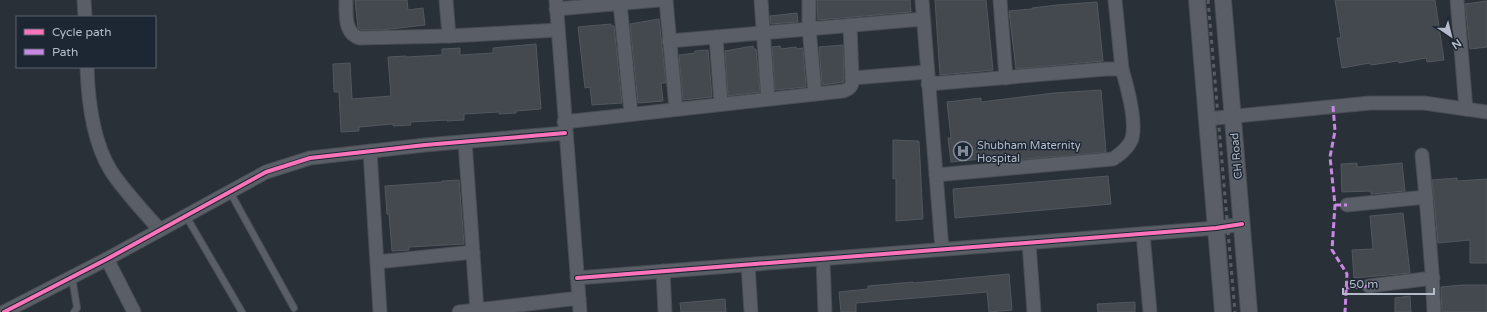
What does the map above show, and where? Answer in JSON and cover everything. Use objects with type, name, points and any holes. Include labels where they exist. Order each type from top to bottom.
[{"type":"street","points":[[84,0],[85,16]]},
{"type":"street","points":[[346,0],[348,29],[351,34],[360,38],[449,36],[558,30]]},
{"type":"street","points":[[446,0],[449,36]]},
{"type":"street","points":[[580,312],[556,4],[620,3],[660,0]]},
{"type":"street","points":[[666,0],[676,109]]},
{"type":"street","points":[[761,0],[768,99]]},
{"type":"street","points":[[809,0],[809,28],[815,94]]},
{"type":"street","points":[[922,0],[942,250]]},
{"type":"street","points":[[1000,0],[1006,78]]},
{"type":"street","points":[[936,175],[1113,160],[1126,149],[1132,140],[1133,128],[1130,99],[1122,69],[1115,0]]},
{"type":"street","points":[[1197,0],[1223,312]]},
{"type":"street","name":"CH Road","points":[[1223,0],[1249,312]]},
{"type":"street","points":[[1457,0],[1466,109]]},
{"type":"street","points":[[620,3],[631,114]]},
{"type":"street","points":[[669,41],[923,18]]},
{"type":"street","points":[[4,312],[107,259],[266,172],[310,158],[465,142],[565,128],[631,114],[843,91],[849,89],[853,84],[850,25]]},
{"type":"street","points":[[716,36],[721,104]]},
{"type":"street","points":[[87,68],[89,98],[97,137],[104,157],[119,181],[160,230]]},
{"type":"street","points":[[852,78],[1006,78],[1106,69],[1122,69]]},
{"type":"street","points":[[1206,119],[1370,103],[1424,103],[1487,112]]},
{"type":"street","points":[[465,142],[477,311]]},
{"type":"street","points":[[370,151],[380,312]]},
{"type":"street","points":[[1422,155],[1433,278],[1434,312]]},
{"type":"street","points":[[1347,205],[1426,197]]},
{"type":"street","points":[[577,278],[1143,234],[1216,228],[1242,224]]},
{"type":"street","points":[[1143,234],[1150,312]]},
{"type":"street","points":[[1029,243],[1034,312]]},
{"type":"street","points":[[377,262],[472,252]]},
{"type":"street","points":[[107,259],[134,312]]},
{"type":"street","points":[[823,259],[825,312]]},
{"type":"street","points":[[748,265],[751,312]]},
{"type":"street","points":[[663,271],[665,312]]},
{"type":"street","points":[[1369,286],[1433,278]]},
{"type":"street","points":[[459,312],[579,298]]},
{"type":"lane","points":[[230,192],[294,308]]},
{"type":"lane","points":[[186,216],[242,312]]},
{"type":"lane","points":[[72,277],[78,308],[74,312]]},
{"type":"building","points":[[355,0],[407,0],[408,10],[423,8],[425,25],[382,30],[362,30],[358,28]]},
{"type":"building","points":[[817,0],[910,0],[911,12],[818,20]]},
{"type":"building","points":[[935,0],[986,0],[993,70],[940,75]]},
{"type":"building","points":[[1335,0],[1435,0],[1444,60],[1427,62],[1426,58],[1399,63],[1398,61],[1371,65],[1370,63],[1342,68],[1337,38],[1341,38]]},
{"type":"building","points":[[1487,1],[1487,47],[1470,49],[1465,4]]},
{"type":"building","points":[[1097,2],[1103,61],[1016,69],[1009,11]]},
{"type":"building","points":[[797,13],[798,22],[771,24],[770,16]]},
{"type":"building","points":[[659,19],[666,83],[661,83],[663,101],[638,103],[630,24]]},
{"type":"building","points":[[611,24],[611,26],[614,26],[622,103],[592,105],[590,87],[585,88],[578,27]]},
{"type":"building","points":[[536,44],[541,109],[516,111],[516,113],[499,114],[499,112],[464,114],[464,120],[410,122],[411,125],[393,126],[393,124],[359,127],[359,131],[341,132],[339,92],[334,92],[333,64],[350,63],[352,99],[391,96],[388,57],[442,55],[442,49],[460,48],[460,55],[493,53],[493,48]]},
{"type":"building","points":[[843,45],[844,82],[822,85],[819,47]]},
{"type":"building","points":[[753,46],[754,49],[756,49],[760,92],[728,96],[725,51]]},
{"type":"building","points":[[780,46],[781,49],[796,47],[797,49],[803,48],[806,87],[775,90],[772,47]]},
{"type":"building","points":[[708,50],[712,97],[683,100],[679,55],[695,53],[695,51]]},
{"type":"building","points":[[1101,90],[1106,152],[993,162],[992,158],[951,162],[948,138],[951,138],[947,102],[981,98],[981,102],[1054,93]]},
{"type":"building","points":[[893,140],[919,141],[923,219],[896,221],[896,178],[893,179]]},
{"type":"building","points":[[1357,163],[1357,167],[1402,163],[1405,191],[1371,194],[1371,191],[1342,192],[1341,164]]},
{"type":"building","points":[[1108,176],[1111,204],[955,218],[953,189]]},
{"type":"building","points":[[1457,178],[1457,181],[1487,179],[1487,263],[1470,263],[1470,240],[1438,243],[1432,180]]},
{"type":"building","points":[[459,180],[464,244],[409,247],[409,250],[392,251],[385,186]]},
{"type":"building","points":[[1403,213],[1410,273],[1354,278],[1352,250],[1373,249],[1370,216]]},
{"type":"building","points":[[1009,274],[1012,310],[989,312],[987,292],[856,303],[856,312],[841,312],[839,292],[868,289],[868,286]]},
{"type":"building","points":[[1487,285],[1487,312],[1442,312],[1441,287]]},
{"type":"building","points":[[1410,296],[1411,312],[1395,312],[1395,298]]},
{"type":"building","points":[[725,299],[726,312],[681,312],[680,303]]},
{"type":"building","points":[[1135,302],[1135,312],[1098,312],[1097,304]]},
{"type":"railway","points":[[1208,0],[1235,312]]},
{"type":"marked path","points":[[1333,106],[1335,131],[1330,157],[1335,205],[1332,250],[1347,274],[1345,312]]},
{"type":"marked path","points":[[1335,205],[1347,205]]},
{"type":"marked path","points":[[1346,288],[1369,286]]},
{"type":"cycle path","points":[[4,312],[107,259],[266,172],[310,158],[425,145],[565,133]]},
{"type":"cycle path","points":[[577,278],[1216,228],[1242,224]]},
{"type":"place","name":"Shubham Maternity Hospital","points":[[963,151]]}]
